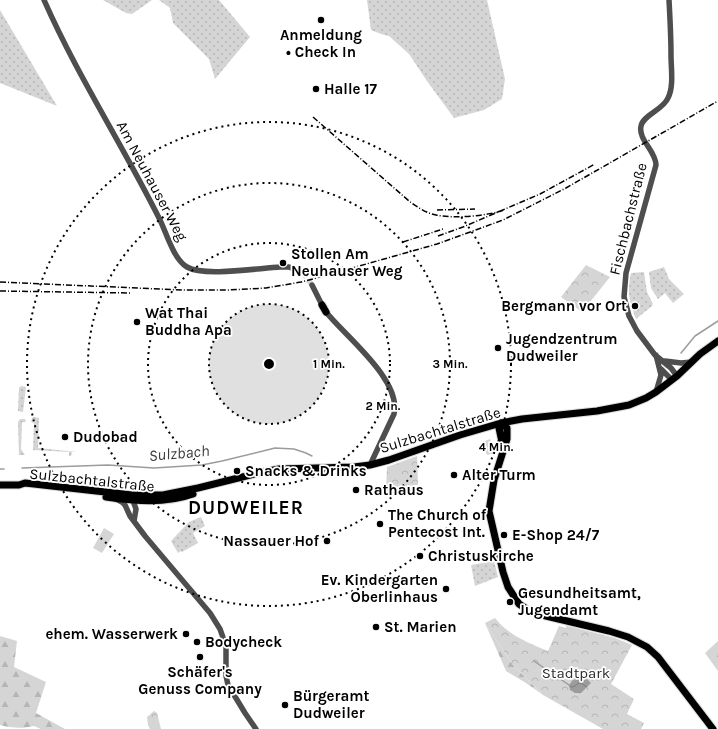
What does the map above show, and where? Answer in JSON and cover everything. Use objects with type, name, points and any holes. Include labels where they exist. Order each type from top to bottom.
[{"type":"main road","points":[[322,305],[326,312]]},
{"type":"main road","name":"Sulzbachtalstraße","points":[[0,485],[22,486],[133,500],[178,495],[208,486],[279,469],[370,465],[501,423],[522,419],[619,408],[638,402],[656,392],[700,354],[718,341]]},
{"type":"main road","name":"Sulzbachtalstraße","points":[[692,362],[718,345]]},
{"type":"main road","points":[[501,423],[508,430],[507,439],[493,484],[489,511],[503,572],[508,587],[519,604],[531,612],[628,637],[652,650],[713,729]]},
{"type":"main road","name":"Sulzbachtalstraße","points":[[22,486],[25,483],[143,498]]},
{"type":"street","name":"Am Neuhauser Weg","points":[[44,0],[86,84],[158,217],[179,260],[187,268],[208,273],[280,266],[289,267],[303,273]]},
{"type":"street","name":"Fischbachstraße","points":[[669,0],[671,67],[670,92],[665,104],[642,122],[640,127],[642,134],[654,156],[656,165],[623,288],[625,304],[629,316],[637,331],[656,355],[663,361],[674,378]]},
{"type":"street","points":[[312,285],[322,305]]},
{"type":"street","points":[[326,312],[365,352],[391,389],[396,407],[370,465]]},
{"type":"street","name":"Fischbachstraße","points":[[656,355],[661,375],[656,392]]},
{"type":"street","points":[[663,361],[681,363],[692,362]]},
{"type":"street","name":"Fischbachstraße","points":[[660,367],[665,374],[674,378]]},
{"type":"street","points":[[128,495],[133,500],[136,509]]},
{"type":"street","points":[[134,520],[136,509],[143,498]]},
{"type":"street","points":[[116,499],[122,502],[130,516],[145,536],[210,613],[220,629],[226,646],[226,676],[228,685],[245,714],[256,729]]},
{"type":"street","points":[[127,509],[133,500]]},
{"type":"green space","points":[[103,0],[152,0],[132,14],[126,13]]},
{"type":"green space","points":[[159,0],[219,0],[250,37],[215,79],[209,59],[173,23],[170,8]]},
{"type":"green space","points":[[367,0],[487,0],[505,79],[502,99],[484,110],[454,118],[409,54],[389,36],[371,30]]},
{"type":"green space","points":[[0,10],[57,106],[0,83]]},
{"type":"green space","points":[[586,265],[610,277],[582,312],[561,297]]},
{"type":"green space","points":[[664,267],[669,279],[684,294],[673,303],[665,293],[658,299],[651,288],[649,272]]},
{"type":"green space","points":[[644,272],[647,292],[653,304],[636,319],[629,296],[631,273]]},
{"type":"green space","points":[[21,386],[26,387],[23,412],[18,411],[19,388]]},
{"type":"green space","points":[[32,418],[39,418],[38,448],[77,452],[72,452],[71,456],[69,456],[69,452],[33,450],[34,423],[31,422]]},
{"type":"green space","points":[[20,419],[25,419],[26,422],[22,422],[21,449],[25,455],[19,455],[18,422]]},
{"type":"green space","points":[[490,439],[495,453],[487,455],[482,442]]},
{"type":"green space","points":[[417,456],[418,485],[386,491],[387,467]]},
{"type":"green space","points":[[201,517],[205,526],[193,533],[198,543],[178,553],[171,541],[189,522]]},
{"type":"green space","points":[[104,528],[114,534],[102,553],[93,548]]},
{"type":"green space","points":[[494,561],[498,577],[475,586],[471,565]]},
{"type":"green space","name":"Stadtpark","points":[[495,618],[512,634],[526,642],[548,651],[559,626],[566,628],[566,626],[572,627],[615,638],[632,645],[611,684],[634,699],[627,714],[644,723],[641,729],[603,729],[543,695],[513,665],[485,623]]},
{"type":"green space","points":[[485,623],[513,665],[543,695],[506,671]]},
{"type":"green space","points":[[0,636],[17,641],[14,667],[46,682],[36,713],[65,729],[41,729],[34,726],[17,728],[0,725]]},
{"type":"green space","points":[[718,641],[718,671],[705,653]]},
{"type":"green space","points":[[154,711],[157,713],[161,729],[150,729],[148,725],[147,717]]},
{"type":"water","points":[[580,676],[586,678],[591,683],[581,693],[575,693],[570,690],[569,685]]},
{"type":"waterway","name":"Sulzbach","points":[[681,353],[695,336],[718,321]]},
{"type":"waterway","name":"Sulzbach","points":[[22,468],[108,465],[154,468],[202,465],[275,448],[294,449],[312,456]]},
{"type":"waterway","points":[[534,661],[569,685]]},
{"type":"tunnel","points":[[303,273],[312,285]]},
{"type":"railway","points":[[0,282],[182,290],[266,288],[301,282],[437,244],[503,220],[566,188],[718,101]]},
{"type":"railway","points":[[313,117],[418,208],[432,214],[461,217],[489,214],[504,210]]},
{"type":"railway","points":[[438,236],[540,194],[595,164]]},
{"type":"railway","points":[[437,210],[475,209]]},
{"type":"railway","points":[[403,242],[443,229]]},
{"type":"railway","points":[[0,291],[131,293]]},
{"type":"place","name":"Anmeldung • Check In","points":[[321,20]]},
{"type":"place","name":"Halle 17","points":[[316,89]]},
{"type":"place","name":"Stollen Am Neuhauser Weg","points":[[283,263]]},
{"type":"place","name":"Bergmann vor Ort","points":[[635,306]]},
{"type":"place","name":"Wat Thai Buddha Apa","points":[[137,322]]},
{"type":"place","name":"Jugendzentrum Dudweiler","points":[[498,348]]},
{"type":"place","name":"Dudobad","points":[[65,437]]},
{"type":"place","name":"Snacks & Drinks","points":[[237,471]]},
{"type":"place","name":"Alter Turm","points":[[454,475]]},
{"type":"place","name":"Rathaus","points":[[356,490]]},
{"type":"place","name":"The Church of Pentecost Int.","points":[[380,524]]},
{"type":"place","name":"E-Shop 24/7","points":[[504,535]]},
{"type":"place","name":"Nassauer Hof","points":[[327,541]]},
{"type":"place","name":"Christuskirche","points":[[420,556]]},
{"type":"place","name":"Ev. Kindergarten Oberlinhaus","points":[[446,589]]},
{"type":"place","name":"Gesundheitsamt, Jugendamt","points":[[510,602]]},
{"type":"place","name":"St. Marien","points":[[376,627]]},
{"type":"place","name":"ehem. Wasserwerk","points":[[186,634]]},
{"type":"place","name":"Bodycheck","points":[[197,642]]},
{"type":"place","name":"Schäfer's Genuss Company","points":[[200,657]]},
{"type":"place","name":"Bürgeramt Dudweiler","points":[[285,705]]},
{"type":"district","name":"DUDWEILER","points":[[246,508]]}]
